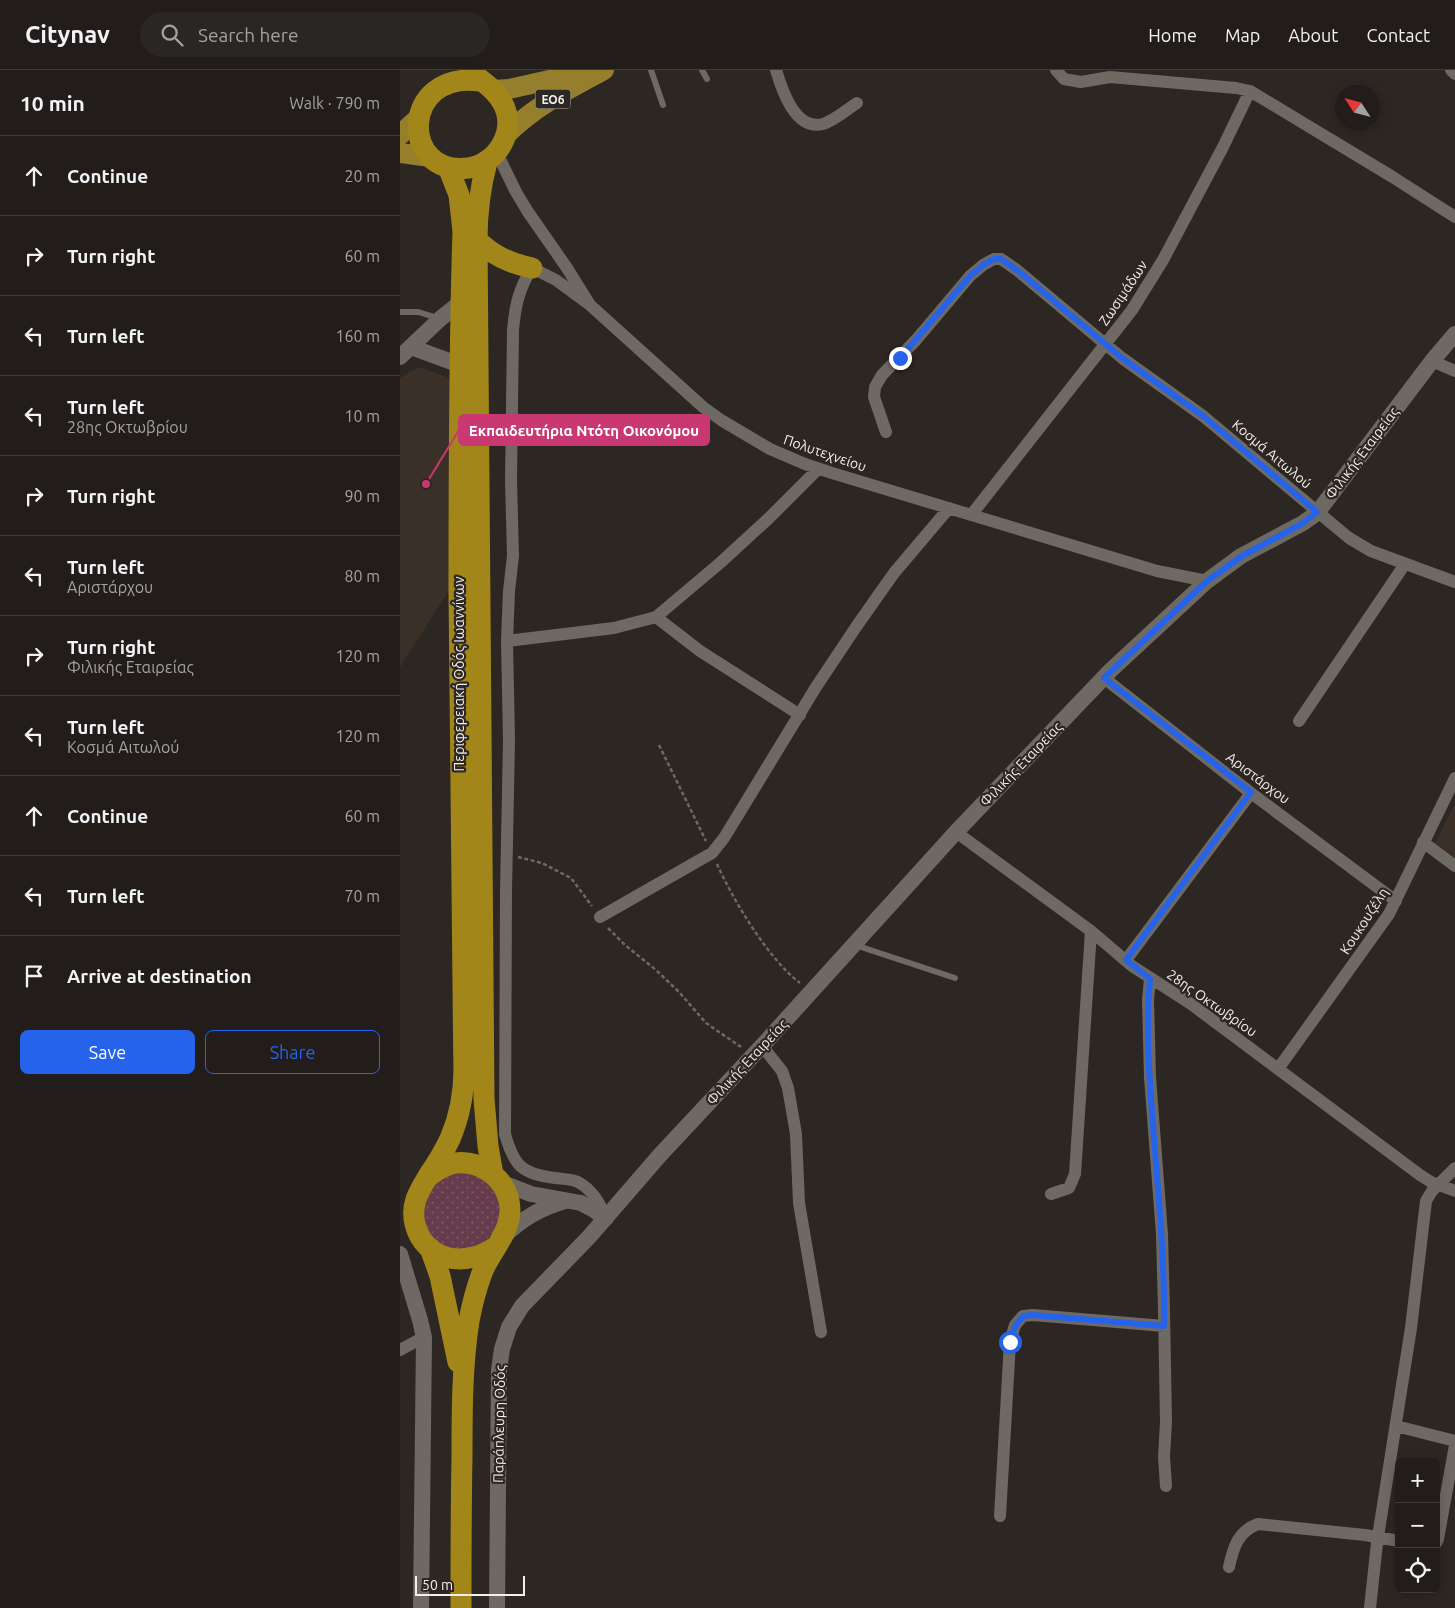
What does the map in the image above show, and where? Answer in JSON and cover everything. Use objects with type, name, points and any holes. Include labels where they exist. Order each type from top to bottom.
[{"type":"highway","points":[[416,120],[419,107],[426,94],[431,70]]},
{"type":"highway","name":"ΕΟ6","points":[[426,94],[438,84],[451,79],[481,80]]},
{"type":"highway","points":[[481,80],[503,103],[508,118],[507,134]]},
{"type":"highway","name":"Περιφερειακή Οδός Ιωαννίνων","points":[[416,120],[419,140],[439,162],[459,195],[462,212],[460,302],[460,820],[464,1080],[456,1122],[449,1140],[417,1192],[407,1221],[430,1248],[444,1294],[463,1384]]},
{"type":"highway","name":"Περιφερειακή Οδός Ιωαννίνων","points":[[460,1608],[463,1384],[469,1322],[474,1296],[482,1273],[509,1220],[510,1210],[506,1191],[497,1178],[488,1146],[484,1099],[477,240],[477,207],[492,158],[503,144],[507,134]]},
{"type":"highway","points":[[439,162],[461,169],[474,168],[492,158]]},
{"type":"highway","points":[[477,240],[487,250],[500,258],[514,264],[532,268]]},
{"type":"highway","points":[[428,1176],[437,1170],[456,1163],[476,1165],[497,1178]]},
{"type":"highway","points":[[430,1248],[438,1254],[458,1260],[477,1257],[498,1243]]},
{"type":"main road","name":"ΕΟ6","points":[[481,80],[509,89],[597,70]]},
{"type":"main road","name":"ΕΟ6","points":[[507,134],[523,118],[542,105],[604,70]]},
{"type":"main road","points":[[400,135],[416,120]]},
{"type":"main road","points":[[400,153],[439,162]]},
{"type":"street","points":[[776,70],[783,93],[794,112],[808,122],[822,124],[832,120],[857,103]]},
{"type":"street","points":[[1056,70],[1064,80],[1081,82],[1110,77],[1236,88],[1250,91],[1455,217]]},
{"type":"street","points":[[1451,70],[1455,74]]},
{"type":"street","name":"Ζωσιμάδων","points":[[972,514],[1132,310],[1163,260],[1250,91]]},
{"type":"street","name":"Πολυτεχνείου","points":[[492,158],[568,268],[590,306],[703,407],[770,449],[818,469],[1157,570],[1207,581]]},
{"type":"street","name":"Κοσμά Αιτωλού","points":[[886,432],[874,397],[875,387],[882,375],[916,340],[970,276],[994,259],[1007,262],[1106,345],[1203,416],[1317,512],[1360,545],[1455,582]]},
{"type":"street","points":[[590,306],[556,280],[532,268],[520,289],[515,306],[511,480],[513,556],[509,591],[507,641],[509,740],[505,1134],[511,1153],[518,1165],[532,1173],[578,1182],[591,1192],[600,1204],[606,1218]]},
{"type":"street","points":[[406,352],[460,302]]},
{"type":"street","name":"Φιλικής Εταιρείας","points":[[606,1218],[660,1155],[759,1050],[956,832],[1104,678],[1207,581],[1242,556],[1303,523],[1317,512],[1432,361],[1455,334]]},
{"type":"street","points":[[406,352],[460,365]]},
{"type":"street","points":[[1432,361],[1455,370]]},
{"type":"street","points":[[507,641],[614,628],[656,617],[720,563],[818,469]]},
{"type":"street","points":[[600,916],[712,854],[724,838],[856,627],[894,573],[949,508]]},
{"type":"street","points":[[1299,721],[1405,564]]},
{"type":"street","points":[[656,617],[700,651],[800,715]]},
{"type":"street","name":"Αριστάρχου","points":[[1104,678],[1396,901]]},
{"type":"street","name":"Κουκουζέλη","points":[[1278,1069],[1380,928],[1396,901],[1455,778]]},
{"type":"street","points":[[1126,960],[1251,792]]},
{"type":"street","name":"28ης Οκτωβρίου","points":[[956,832],[1091,931],[1150,979],[1191,1004],[1420,1175],[1437,1185],[1455,1191]]},
{"type":"street","points":[[1423,842],[1455,866]]},
{"type":"street","points":[[1051,1194],[1069,1188],[1075,1174],[1091,931]]},
{"type":"street","points":[[1150,979],[1148,1000],[1150,1077],[1162,1234],[1166,1431],[1164,1457],[1166,1486]]},
{"type":"street","points":[[759,1050],[782,1071],[788,1088],[796,1134],[799,1203],[821,1332]]},
{"type":"street","points":[[1370,1608],[1377,1538],[1411,1328],[1425,1208],[1429,1195],[1455,1168]]},
{"type":"street","points":[[497,1178],[530,1194],[581,1203],[606,1218]]},
{"type":"street","points":[[498,1243],[517,1224],[532,1213],[567,1200]]},
{"type":"street","name":"Παράπλευρη Οδός","points":[[497,1608],[499,1370],[502,1349],[509,1327],[522,1306],[606,1218]]},
{"type":"street","points":[[400,1254],[424,1338],[421,1608]]},
{"type":"street","points":[[1000,1516],[1010,1342],[1012,1332],[1023,1316],[1033,1315],[1164,1326]]},
{"type":"street","points":[[400,1350],[424,1338]]},
{"type":"street","points":[[1396,1426],[1455,1441]]},
{"type":"street","points":[[1440,1528],[1455,1445]]},
{"type":"street","points":[[1229,1567],[1232,1550],[1236,1542],[1249,1528],[1258,1524],[1364,1535],[1395,1540]]},
{"type":"lane","points":[[651,70],[662,104]]},
{"type":"lane","points":[[702,70],[707,79]]},
{"type":"lane","points":[[400,312],[418,312],[440,319]]},
{"type":"lane","points":[[853,944],[955,978]]},
{"type":"path","points":[[659,744],[730,891],[753,927],[788,974],[812,992]]},
{"type":"path","points":[[507,855],[523,857],[542,863],[571,878],[614,936],[656,970],[679,992],[706,1023],[736,1044],[759,1050]]},
{"type":"shaded area","points":[[419,367],[452,379],[450,589],[400,667],[400,378]]},
{"type":"shaded area","points":[[1455,804],[1455,858],[1435,843]]},
{"type":"shaded area","points":[[459,1170],[486,1180],[498,1197],[499,1205],[499,1219],[494,1231],[486,1240],[475,1247],[463,1250],[451,1249],[439,1244],[429,1235],[421,1217],[433,1182]]},
{"type":"place","name":"Εκπαιδευτήρια Ντότη Οικονόμου","points":[[426,484]]},
{"type":"route","points":[[900,358],[970,276],[983,265],[994,259],[1001,259],[1017,270],[1060,308],[1122,358],[1203,416],[1317,512],[1310,519],[1242,556],[1207,581],[1104,678],[1251,792],[1126,960],[1150,979],[1148,1000],[1150,1077],[1162,1234],[1164,1326],[1033,1315],[1023,1316],[1012,1332],[1010,1342]]}]
